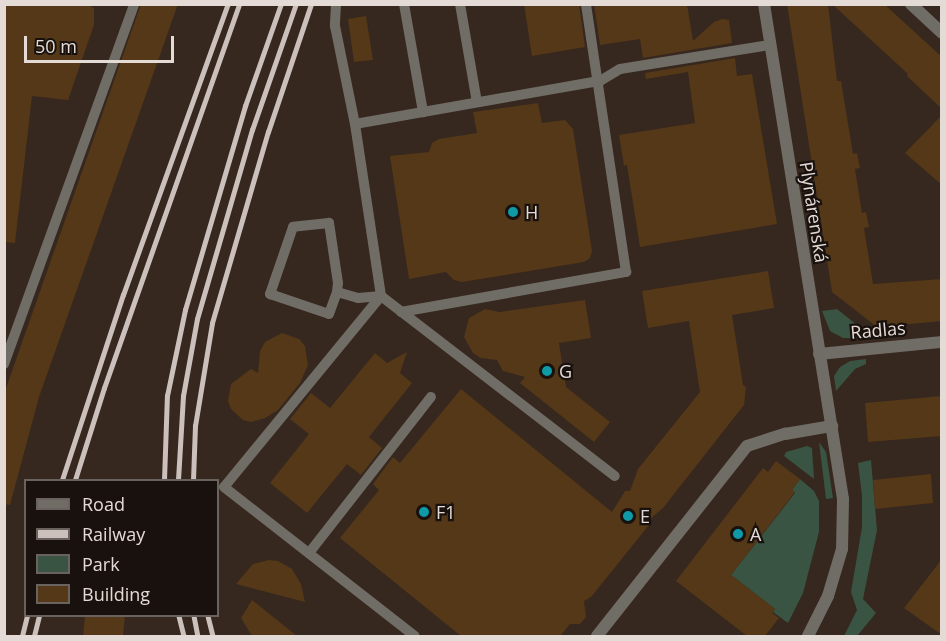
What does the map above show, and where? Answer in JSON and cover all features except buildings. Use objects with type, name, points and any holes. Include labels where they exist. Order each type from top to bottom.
[{"type":"street","name":"Plynárenská","points":[[764,4],[843,499],[842,549],[828,596],[808,636]]},
{"type":"street","points":[[911,4],[942,33]]},
{"type":"street","name":"Radlas","points":[[819,354],[942,342]]},
{"type":"street","points":[[597,636],[747,446],[785,434],[832,426]]},
{"type":"lane","points":[[4,364],[134,4]]},
{"type":"lane","points":[[336,4],[335,26],[355,124],[381,296],[615,476]]},
{"type":"lane","points":[[404,4],[423,112]]},
{"type":"lane","points":[[460,4],[477,102]]},
{"type":"lane","points":[[401,312],[626,272],[600,81],[586,4]]},
{"type":"lane","points":[[355,124],[600,81],[620,69],[770,45]]},
{"type":"lane","points":[[329,223],[338,283],[337,292],[329,314],[270,294],[293,227],[329,223]]},
{"type":"lane","points":[[337,292],[358,298],[381,296]]},
{"type":"lane","points":[[381,296],[225,488],[415,636]]},
{"type":"lane","points":[[309,553],[430,397]]},
{"type":"green space","points":[[837,309],[862,329],[864,338],[843,338],[830,331],[822,311]]},
{"type":"green space","points":[[866,359],[866,364],[855,369],[836,391],[834,376],[840,367],[850,361]]},
{"type":"green space","points":[[819,442],[826,452],[833,498],[826,499]]},
{"type":"green space","points":[[807,446],[812,448],[814,479],[784,456],[786,452]]},
{"type":"green space","points":[[871,460],[877,530],[863,599],[876,613],[857,636],[844,636],[857,610],[851,592],[862,527],[862,496],[858,463]]},
{"type":"green space","points":[[800,479],[814,491],[819,501],[819,532],[803,593],[788,623],[773,612],[775,609],[731,575],[795,493],[792,490]]},
{"type":"railway","points":[[62,479],[123,295],[228,4]]},
{"type":"railway","points":[[75,479],[104,388],[239,4]]},
{"type":"railway","points":[[164,479],[167,396],[185,310],[245,106],[281,4]]},
{"type":"railway","points":[[178,479],[183,396],[197,319],[252,130],[296,4]]},
{"type":"railway","points":[[193,479],[195,426],[212,323],[268,132],[311,4]]},
{"type":"railway","points":[[22,636],[27,617]]},
{"type":"railway","points":[[34,636],[39,617]]},
{"type":"railway","points":[[179,617],[184,636]]},
{"type":"railway","points":[[194,617],[198,636]]},
{"type":"railway","points":[[208,617],[213,636]]},
{"type":"place","name":"H","points":[[513,212]]},
{"type":"place","name":"G","points":[[547,371]]},
{"type":"place","name":"F1","points":[[424,512]]},
{"type":"place","name":"E","points":[[628,516]]},
{"type":"place","name":"A","points":[[738,534]]}]
